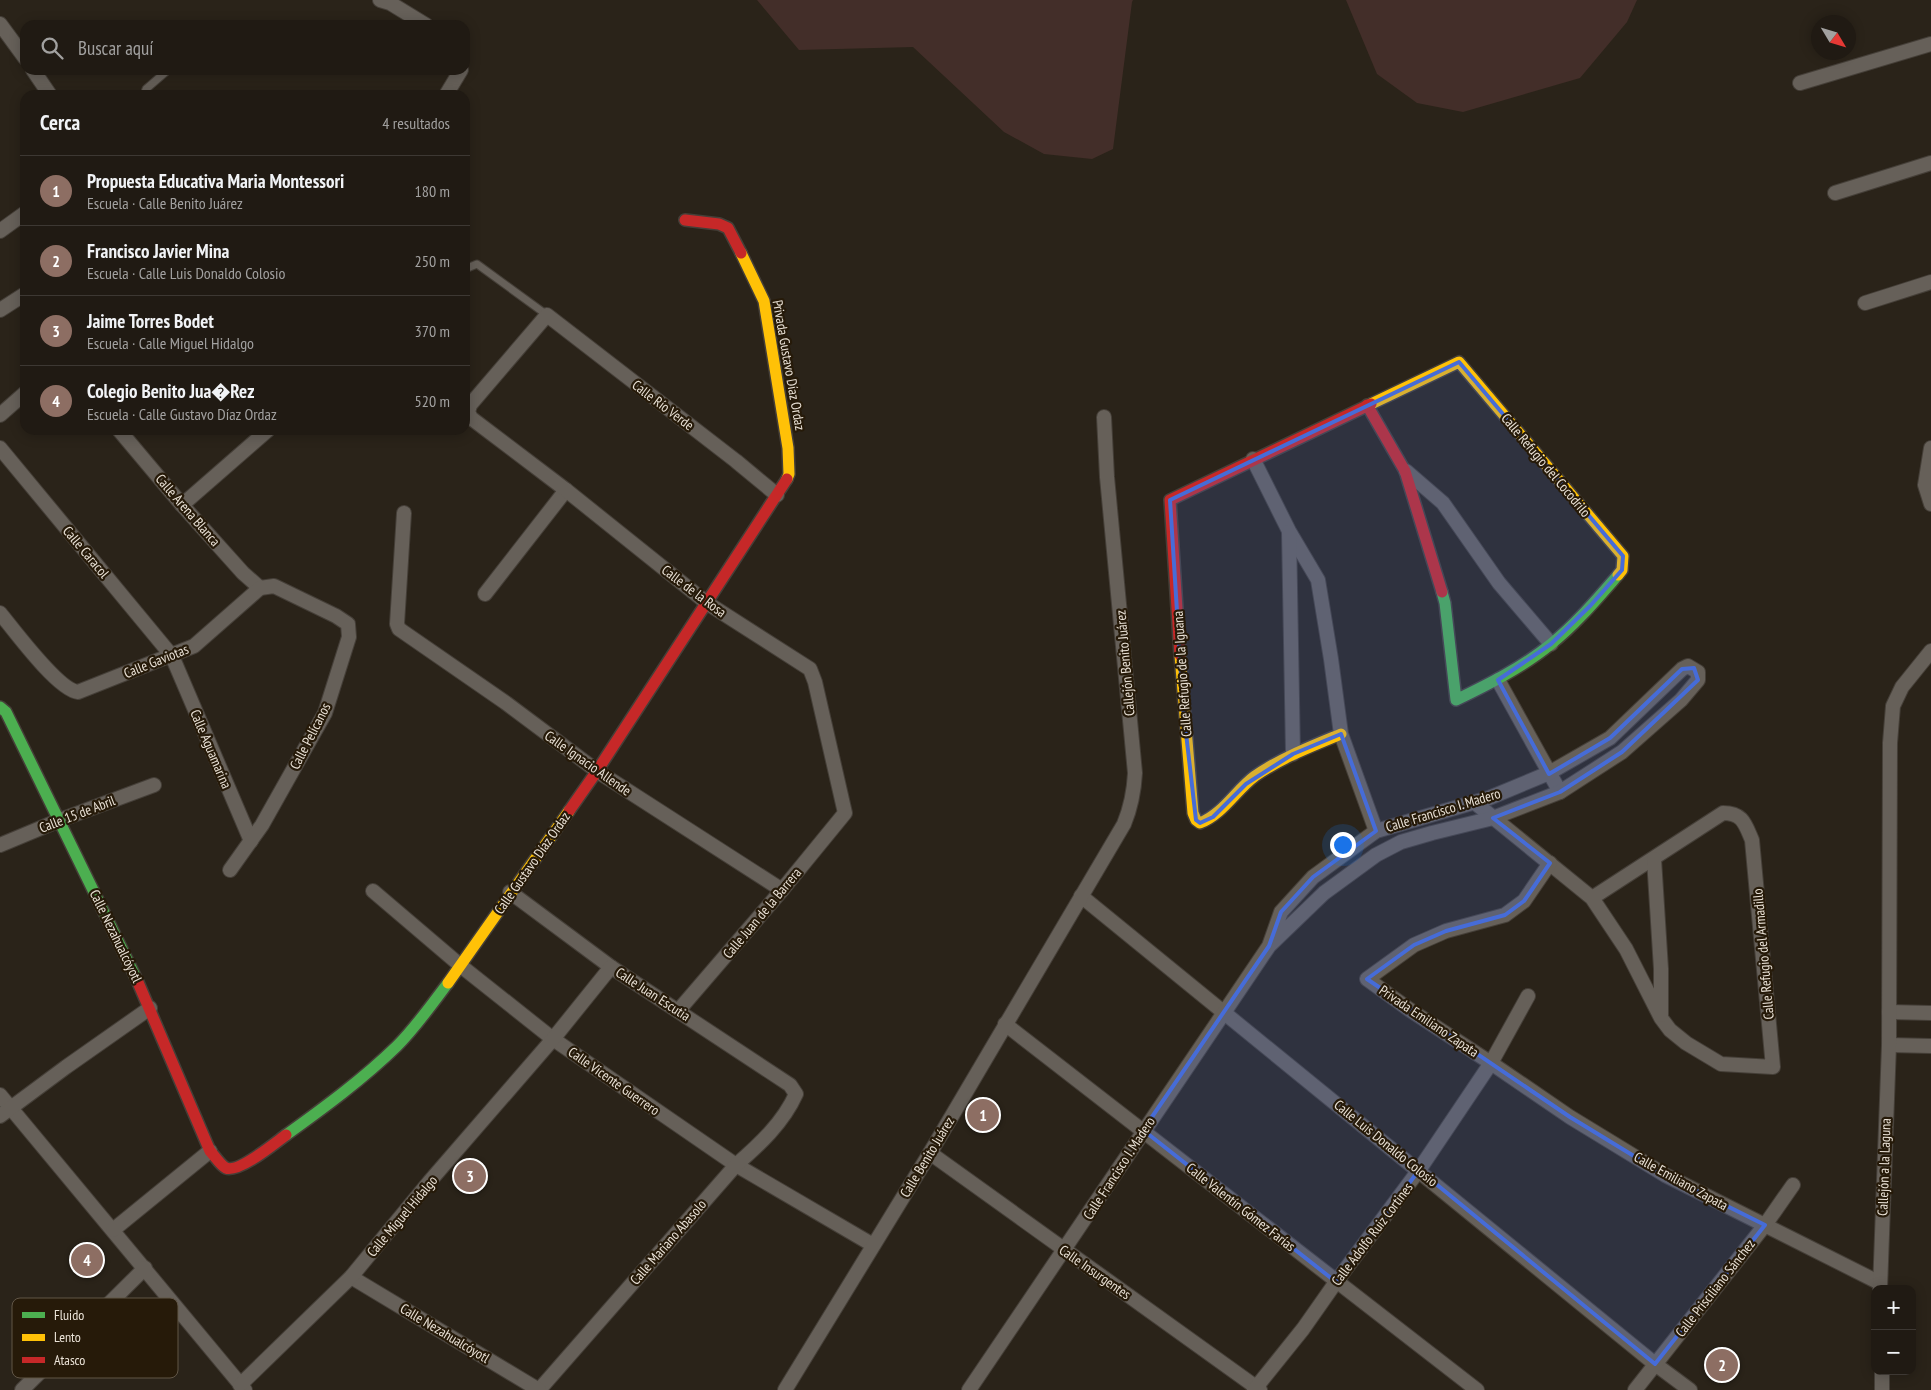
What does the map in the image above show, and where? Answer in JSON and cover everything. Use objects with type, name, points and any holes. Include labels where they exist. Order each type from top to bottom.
[{"type":"street","points":[[380,0],[390,3],[418,20]]},
{"type":"street","points":[[0,24],[20,51]]},
{"type":"street","points":[[1800,83],[1931,44]]},
{"type":"street","points":[[36,75],[47,90]]},
{"type":"street","points":[[449,90],[458,75]]},
{"type":"street","points":[[1835,193],[1931,163]]},
{"type":"street","points":[[1,228],[20,217]]},
{"type":"street","name":"Privada Gustavo Díaz Ordaz","points":[[685,220],[719,224],[728,228],[764,301],[788,448],[789,474],[777,495]]},
{"type":"street","points":[[1866,303],[1931,282]]},
{"type":"street","points":[[0,310],[20,302]]},
{"type":"street","name":"Calle Río Verde","points":[[547,315],[736,461],[777,495]]},
{"type":"street","name":"Calle de la Rosa","points":[[470,406],[547,315]]},
{"type":"street","name":"Calle Refugio del Cocodrilo","points":[[1305,435],[1367,405],[1459,362],[1623,556],[1622,570],[1591,605],[1551,644],[1498,680],[1456,700],[1445,603],[1405,470],[1367,405]]},
{"type":"street","points":[[0,415],[20,397]]},
{"type":"street","name":"Calle de la Rosa","points":[[470,416],[707,603],[810,669],[815,682],[845,813]]},
{"type":"street","name":"Callejón Benito Juárez","points":[[1081,896],[1127,817],[1134,794],[1135,773],[1107,477],[1104,417]]},
{"type":"street","name":"Calle Arena Blanca","points":[[123,435],[182,505],[260,588]]},
{"type":"street","points":[[182,505],[256,435]]},
{"type":"street","name":"Calle Refugio de la Iguana","points":[[1305,435],[1170,500],[1183,707],[1193,813],[1196,820],[1200,823],[1213,817],[1246,784],[1293,754],[1341,734]]},
{"type":"street","name":"Calle Caracol","points":[[0,448],[172,656]]},
{"type":"street","points":[[1931,448],[1925,484],[1931,504]]},
{"type":"street","points":[[1254,459],[1289,531],[1318,580],[1341,734],[1376,831]]},
{"type":"street","name":"Calle Refugio del Cocodrilo","points":[[1405,470],[1443,503],[1499,583],[1551,644]]},
{"type":"street","points":[[485,594],[566,490]]},
{"type":"street","name":"Calle Gustavo Díaz Ordaz","points":[[224,1167],[231,1169],[250,1161],[327,1106],[398,1045],[432,1005],[597,771],[777,495]]},
{"type":"street","name":"Calle Ignacio Allende","points":[[404,513],[397,624],[399,630],[506,703],[597,771],[782,890]]},
{"type":"street","points":[[1289,531],[1293,754]]},
{"type":"street","name":"Calle Pelícanos","points":[[230,870],[251,841],[325,713],[349,637],[348,624],[336,616],[274,586],[260,588]]},
{"type":"street","name":"Calle Gaviotas","points":[[0,613],[36,657],[67,689],[78,692],[194,646],[260,588]]},
{"type":"street","name":"Callejón a la Laguna","points":[[1880,1285],[1889,1046],[1890,743],[1893,706],[1902,687],[1931,652]]},
{"type":"street","name":"Calle Aguamarina","points":[[172,656],[251,841]]},
{"type":"street","name":"Calle Francisco I. Madero","points":[[969,1390],[1269,946],[1324,893],[1376,855],[1401,842],[1493,818],[1560,792],[1622,752],[1680,700],[1698,680],[1698,672],[1688,666],[1682,669],[1610,738],[1549,774],[1489,798],[1376,831],[1313,877],[1281,912],[1269,946]]},
{"type":"street","points":[[1498,680],[1560,792]]},
{"type":"street","name":"Calle Nezahualcóyotl","points":[[0,707],[6,712],[60,820],[150,1008],[210,1151],[224,1167]]},
{"type":"street","name":"Calle 15 de Abril","points":[[0,845],[60,820],[154,785]]},
{"type":"street","name":"Calle Refugio del Armadillo","points":[[1474,802],[1592,898],[1626,949],[1661,1018],[1670,1030],[1686,1043],[1721,1064],[1773,1067],[1752,840],[1743,820],[1733,813],[1723,813],[1592,898]]},
{"type":"street","name":"Calle Juan de la Barrera","points":[[678,1011],[845,813]]},
{"type":"street","points":[[1654,859],[1661,969],[1661,1018]]},
{"type":"street","name":"Privada Emiliano Zapata","points":[[1491,1063],[1410,1010],[1367,979],[1414,945],[1446,931],[1505,915],[1524,901],[1550,863]]},
{"type":"street","name":"Calle Vicente Guerrero","points":[[373,892],[461,966],[553,1039],[736,1165],[873,1244]]},
{"type":"street","name":"Calle Juan Escutia","points":[[510,892],[611,968],[790,1085],[796,1094]]},
{"type":"street","name":"Calle Luis Donaldo Colosio","points":[[1081,896],[1420,1170],[1655,1364],[1690,1390]]},
{"type":"street","name":"Calle Benito Juárez","points":[[785,1390],[930,1153],[1081,896]]},
{"type":"street","name":"Calle Miguel Hidalgo","points":[[242,1388],[351,1277],[611,968]]},
{"type":"street","name":"Calle Adolfo Ruiz Cortines","points":[[1257,1389],[1304,1329],[1336,1282],[1420,1170],[1491,1063],[1528,996]]},
{"type":"street","points":[[6,1112],[150,1008]]},
{"type":"street","points":[[1889,1012],[1931,1013]]},
{"type":"street","name":"Calle Valentín Gómez Farías","points":[[1005,1024],[1477,1390]]},
{"type":"street","points":[[1889,1046],[1931,1046]]},
{"type":"street","name":"Calle Emiliano Zapata","points":[[1491,1063],[1570,1117],[1665,1175],[1878,1285]]},
{"type":"street","name":"Calle Mariano Abasolo","points":[[539,1390],[736,1165],[766,1138],[792,1105],[796,1094]]},
{"type":"street","points":[[0,1095],[6,1112],[112,1230],[169,1298]]},
{"type":"street","points":[[112,1230],[210,1151]]},
{"type":"street","name":"Calle Insurgentes","points":[[930,1153],[1257,1389]]},
{"type":"street","name":"Calle Prisciliano Sánchez","points":[[1635,1390],[1765,1225],[1793,1185]]},
{"type":"street","points":[[115,1298],[145,1268]]},
{"type":"street","name":"Calle Nezahualcóyotl","points":[[351,1277],[539,1390]]},
{"type":"street","points":[[178,1309],[242,1388]]},
{"type":"street","points":[[1882,1375],[1882,1390]]},
{"type":"street","points":[[22,1390],[34,1378]]},
{"type":"lane","points":[[146,90],[162,75]]},
{"type":"lane","points":[[470,267],[477,264],[547,315]]},
{"type":"highlighted area","points":[[1459,362],[1623,556],[1622,570],[1591,605],[1551,644],[1498,680],[1549,774],[1610,738],[1682,669],[1694,668],[1698,680],[1622,752],[1560,792],[1493,818],[1550,863],[1524,901],[1505,915],[1446,931],[1414,945],[1367,979],[1570,1117],[1665,1175],[1765,1225],[1655,1364],[1419,1170],[1336,1282],[1143,1130],[1269,946],[1281,912],[1313,877],[1376,831],[1341,734],[1293,754],[1246,784],[1213,817],[1200,823],[1196,820],[1183,707],[1170,500]]},
{"type":"shaded area","points":[[757,0],[1133,0],[1113,149],[1092,159],[1044,154],[1004,132],[913,47],[799,50]]},
{"type":"shaded area","points":[[1346,0],[1637,0],[1627,22],[1580,78],[1463,112],[1417,103],[1377,74]]},
{"type":"traffic: fast","points":[[1442,592],[1445,603],[1456,700],[1505,675],[1540,652],[1578,620],[1618,575]]},
{"type":"traffic: fast","points":[[0,707],[6,712],[137,980]]},
{"type":"traffic: fast","points":[[286,1135],[371,1070],[397,1046],[448,983]]},
{"type":"traffic: slow","points":[[741,253],[764,301],[788,448],[789,474],[787,479]]},
{"type":"traffic: slow","points":[[1371,404],[1459,362],[1623,556],[1622,570],[1618,575]]},
{"type":"traffic: slow","points":[[1180,655],[1193,813],[1196,820],[1200,823],[1216,814],[1255,776],[1297,753],[1341,734]]},
{"type":"traffic: slow","points":[[448,983],[569,811]]},
{"type":"traffic: jam","points":[[685,220],[719,224],[728,228],[741,253]]},
{"type":"traffic: jam","points":[[1180,655],[1170,500],[1371,404]]},
{"type":"traffic: jam","points":[[1367,405],[1405,471],[1442,592]]},
{"type":"traffic: jam","points":[[569,811],[787,479]]},
{"type":"traffic: jam","points":[[137,980],[210,1151],[222,1165],[226,1168],[232,1168],[248,1162],[286,1135]]},
{"type":"place","name":"Propuesta Educativa Maria Montessori","points":[[983,1115]]},
{"type":"place","name":"Jaime Torres Bodet","points":[[470,1176]]},
{"type":"place","name":"Colegio Benito Jua�Rez","points":[[87,1260]]},
{"type":"place","name":"Francisco Javier Mina","points":[[1722,1365]]}]
